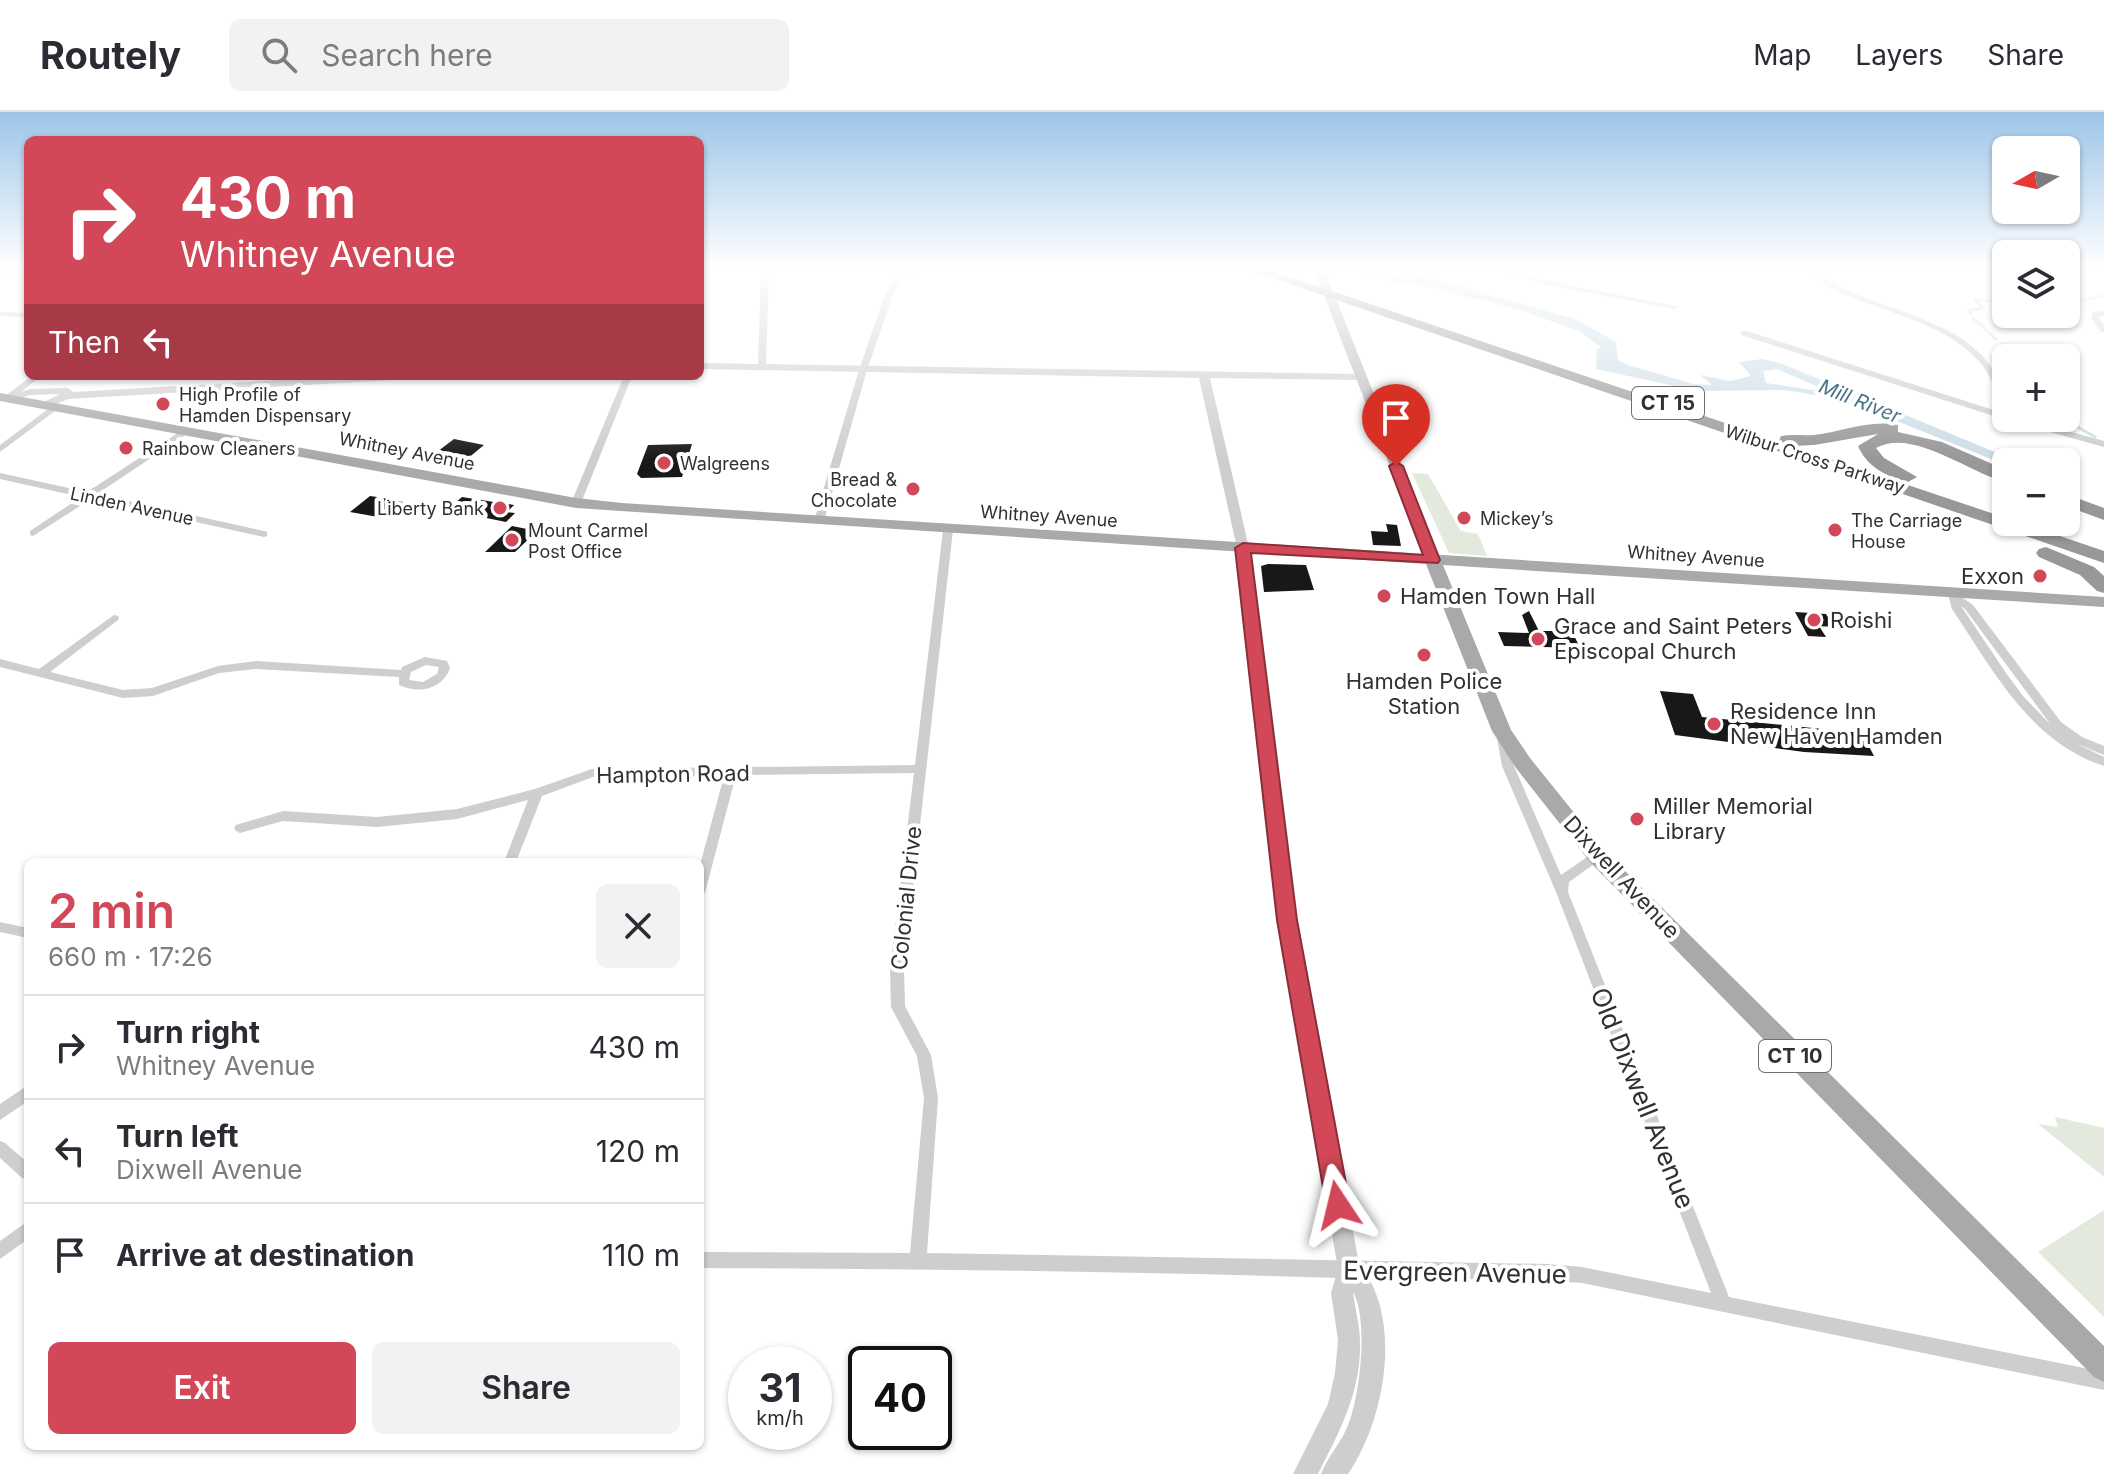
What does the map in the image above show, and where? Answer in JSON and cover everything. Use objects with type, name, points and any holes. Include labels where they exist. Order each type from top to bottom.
[{"type":"highway","name":"Wilbur Cross Parkway","points":[[1447,333],[2104,557]]},
{"type":"highway","name":"Wilbur Cross Parkway","points":[[1453,333],[1992,512]]},
{"type":"highway","points":[[1723,429],[1775,452],[2067,561],[2087,571],[2104,587]]},
{"type":"highway","points":[[1758,433],[1806,442],[1824,441],[1856,430],[1894,430],[1926,438],[1992,469]]},
{"type":"highway","points":[[1992,470],[1910,439],[1885,437],[1867,446],[1871,456],[1894,471],[1992,512]]},
{"type":"highway","points":[[2080,502],[2104,511]]},
{"type":"highway","points":[[2062,536],[2104,550]]},
{"type":"main road","name":"Dixwell Avenue","points":[[1341,333],[1502,731],[1523,763],[1597,856],[2104,1367]]},
{"type":"main road","name":"Whitney Avenue","points":[[4,397],[576,503],[948,530],[2104,602]]},
{"type":"street","points":[[762,367],[763,333]]},
{"type":"street","points":[[819,521],[876,333]]},
{"type":"street","points":[[1744,333],[1992,412]]},
{"type":"street","points":[[1942,333],[1969,347],[1992,373]]},
{"type":"street","points":[[704,366],[1361,377]]},
{"type":"street","points":[[1204,375],[1243,548],[1287,920],[1349,1269],[1367,1294],[1374,1351],[1373,1378],[1364,1419],[1346,1457],[1333,1474]]},
{"type":"street","points":[[4,397],[31,380]]},
{"type":"street","points":[[0,449],[66,396],[336,380]]},
{"type":"street","points":[[576,503],[626,380]]},
{"type":"street","points":[[4,397],[30,392],[113,392]]},
{"type":"street","points":[[33,533],[187,430]]},
{"type":"street","points":[[2061,432],[2104,444]]},
{"type":"street","name":"Linden Avenue","points":[[0,476],[264,534]]},
{"type":"street","name":"Colonial Drive","points":[[918,1261],[931,1098],[924,1055],[898,1007],[897,968],[948,530]]},
{"type":"street","points":[[1953,594],[1957,609],[2043,725],[2084,748],[2104,751]]},
{"type":"street","points":[[1953,594],[1965,603],[2057,725],[2104,762]]},
{"type":"street","points":[[41,673],[114,618]]},
{"type":"street","points":[[1976,635],[1990,635]]},
{"type":"street","points":[[0,663],[123,694],[153,692],[218,670],[256,665],[403,674]]},
{"type":"street","points":[[2027,706],[2042,707]]},
{"type":"street","name":"Old Dixwell Avenue","points":[[1502,731],[1508,766],[1562,892],[1724,1304]]},
{"type":"street","name":"Hampton Road","points":[[240,828],[283,816],[377,822],[457,814],[537,793],[592,773],[921,769]]},
{"type":"street","points":[[704,874],[731,772]]},
{"type":"street","points":[[512,858],[537,793]]},
{"type":"street","points":[[1562,892],[1563,880],[1597,856]]},
{"type":"street","points":[[0,927],[24,932]]},
{"type":"street","points":[[0,1113],[24,1095]]},
{"type":"street","points":[[0,1148],[24,1169]]},
{"type":"street","points":[[0,1251],[24,1232]]},
{"type":"street","name":"Evergreen Avenue","points":[[704,1260],[1087,1261],[1496,1270],[1582,1275],[2104,1381]]},
{"type":"street","points":[[1305,1474],[1339,1407],[1347,1373],[1349,1340],[1342,1293],[1349,1269]]},
{"type":"shaded area","points":[[1412,473],[1428,474],[1461,531],[1478,534],[1487,556],[1449,553]]},
{"type":"shaded area","points":[[2055,1117],[2104,1128],[2104,1177],[2038,1124],[2058,1127]]},
{"type":"shaded area","points":[[2104,1210],[2104,1317],[2038,1252]]},
{"type":"water","name":"Mill River","points":[[1581,333],[1599,333],[1616,342],[1618,360],[1628,365],[1693,384],[1712,385],[1700,375],[1730,381],[1751,376],[1739,362],[1762,359],[1780,363],[1992,451],[1992,459],[1845,400],[1785,390],[1698,391],[1596,369],[1597,349],[1602,348]],"holes":[[[1777,369],[1832,393],[1766,383],[1763,371]]]},
{"type":"building","points":[[454,439],[484,445],[461,464],[429,458]]},
{"type":"building","name":"Walgreens","points":[[692,444],[682,477],[641,478],[637,474],[648,445]]},
{"type":"building","points":[[370,496],[403,502],[384,518],[350,512]]},
{"type":"building","points":[[462,497],[514,505],[507,512],[515,513],[506,522],[447,510]]},
{"type":"building","points":[[1386,524],[1397,525],[1401,546],[1373,545],[1371,531],[1388,532]]},
{"type":"building","name":"Mount Carmel Post Office","points":[[512,526],[537,531],[515,552],[485,552]]},
{"type":"building","points":[[1306,565],[1314,590],[1264,592],[1261,566]]},
{"type":"building","name":"Grace and Saint Peters Episcopal Church","points":[[1529,611],[1539,631],[1572,631],[1580,648],[1504,646],[1498,632],[1529,633],[1522,615]]},
{"type":"building","name":"Roishi","points":[[1795,612],[1826,614],[1834,627],[1819,626],[1826,637],[1808,636]]},
{"type":"building","name":"Residence Inn New Haven Hamden","points":[[1660,691],[1693,694],[1702,717],[1862,733],[1874,756],[1804,752],[1675,735]]},
{"type":"waterway","points":[[1989,333],[1996,339]]},
{"type":"waterway","points":[[2080,428],[2095,437]]},
{"type":"place","name":"High Profile of Hamden Dispensary","points":[[163,404]]},
{"type":"place","name":"Rainbow Cleaners","points":[[126,448]]},
{"type":"place","name":"Walgreens","points":[[664,463]]},
{"type":"place","name":"Bread & Chocolate","points":[[913,489]]},
{"type":"place","name":"Liberty Bank","points":[[500,508]]},
{"type":"place","name":"Mickey’s","points":[[1464,518]]},
{"type":"place","name":"The Carriage House","points":[[1835,530]]},
{"type":"place","name":"Mount Carmel Post Office","points":[[512,540]]},
{"type":"place","name":"Exxon","points":[[2040,576]]},
{"type":"place","name":"Hamden Town Hall","points":[[1384,596]]},
{"type":"place","name":"Roishi","points":[[1814,620]]},
{"type":"place","name":"Grace and Saint Peters Episcopal Church","points":[[1538,639]]},
{"type":"place","name":"Hamden Police Station","points":[[1424,655]]},
{"type":"place","name":"Residence Inn New Haven Hamden","points":[[1714,724]]},
{"type":"place","name":"Miller Memorial Library","points":[[1637,819]]},
{"type":"route","points":[[1338,1205],[1287,920],[1243,548],[1433,560],[1396,466]]}]
